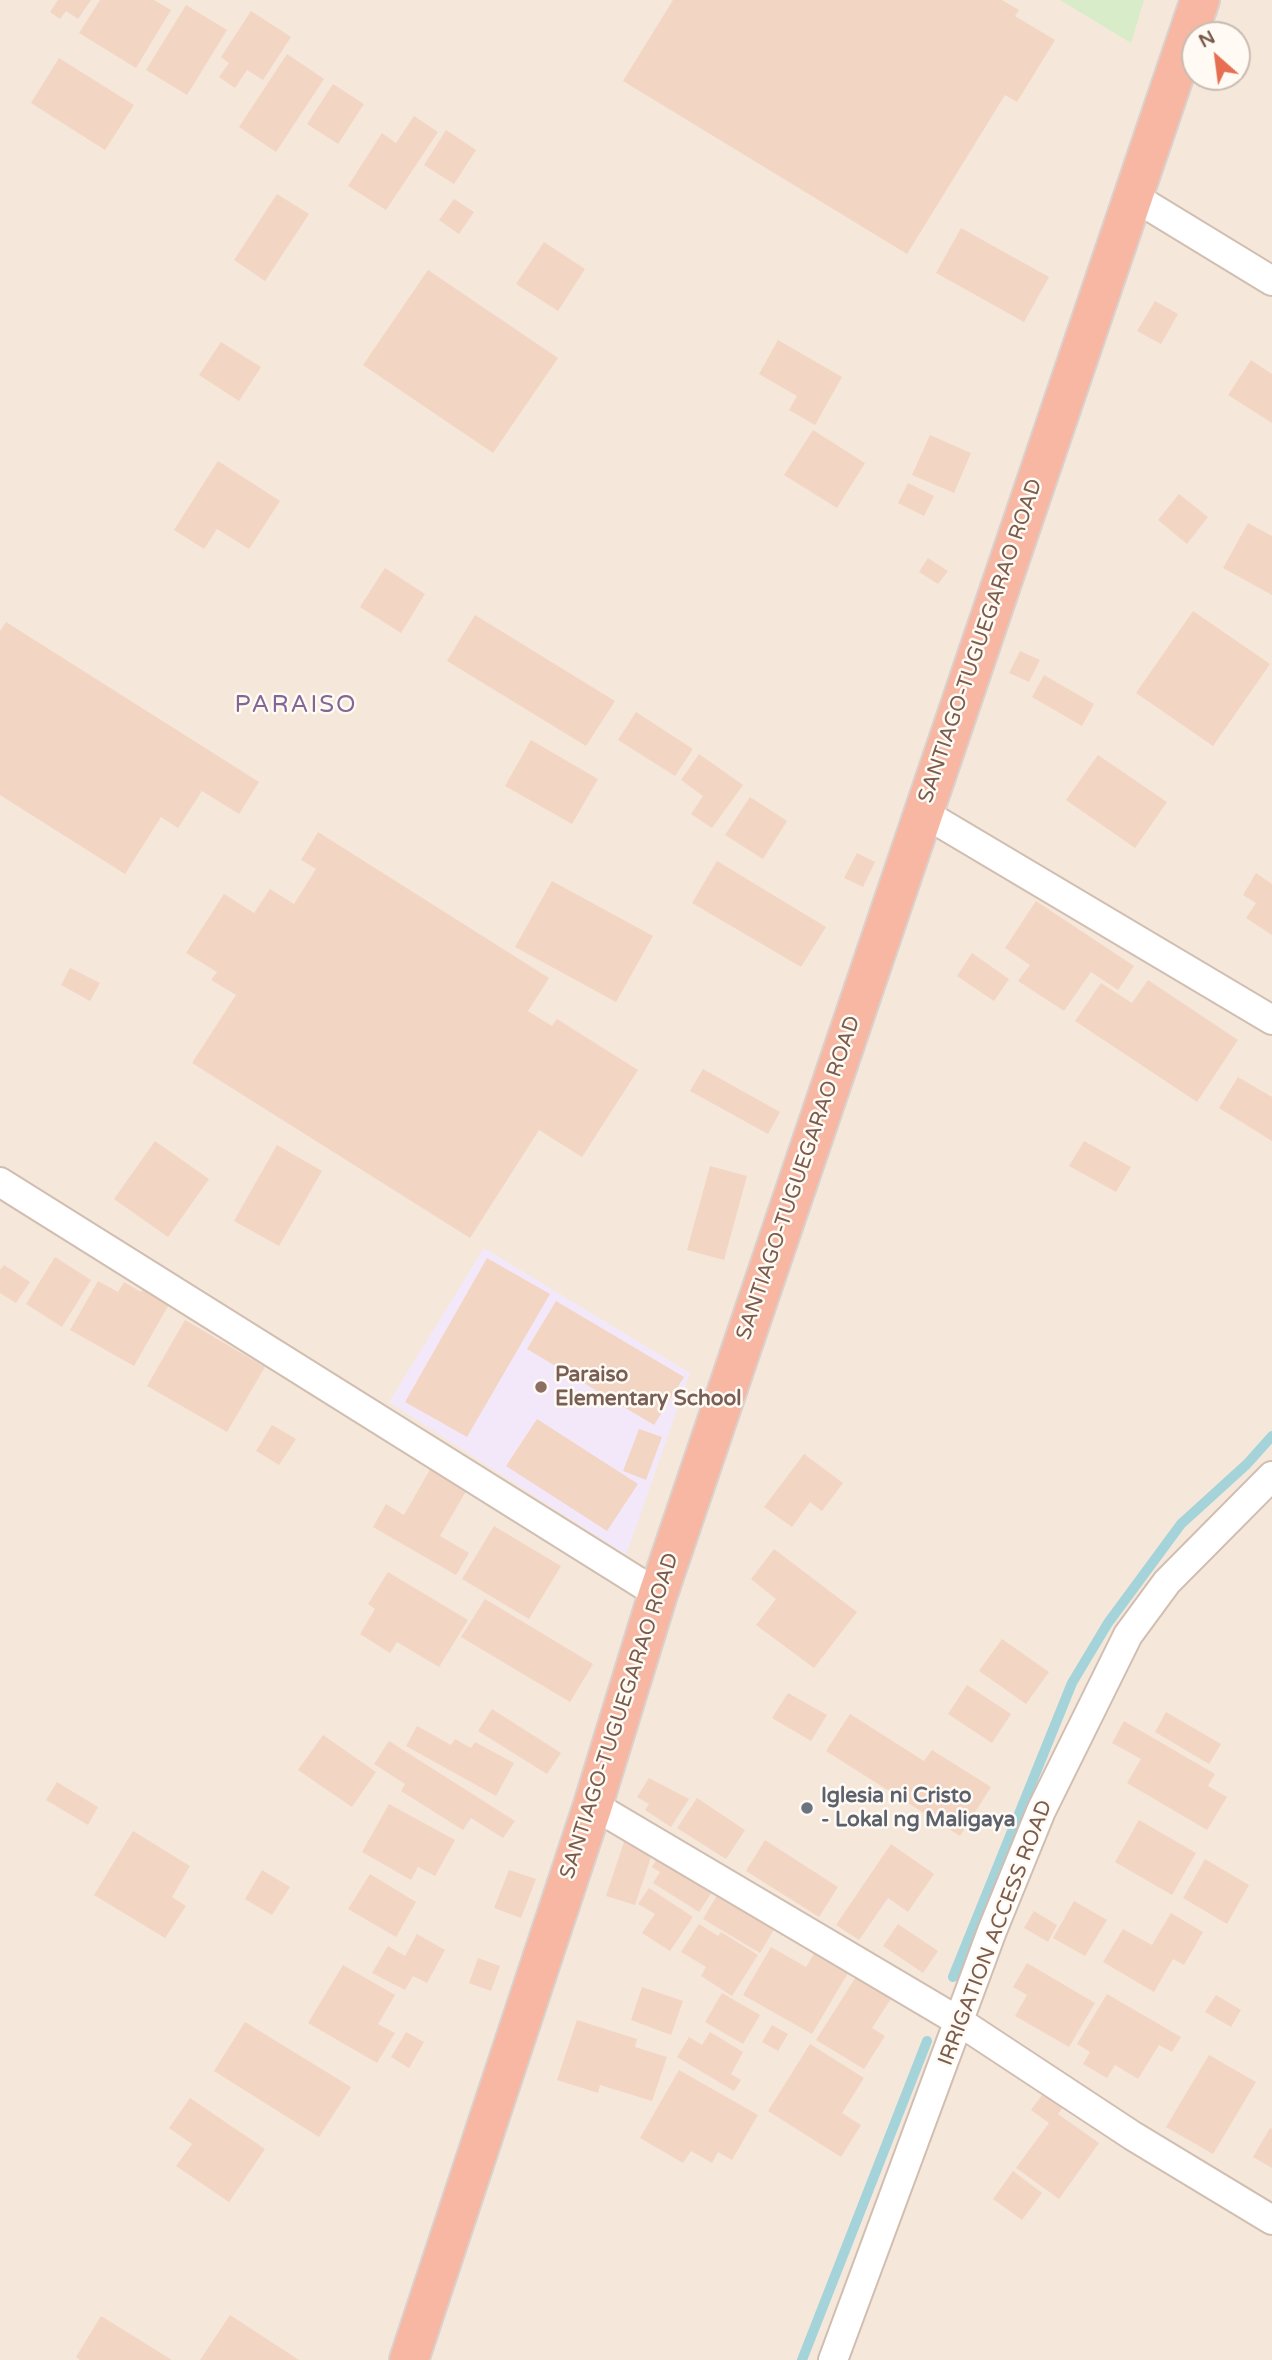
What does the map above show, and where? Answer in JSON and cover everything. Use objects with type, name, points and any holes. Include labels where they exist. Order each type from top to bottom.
[{"type":"highway","name":"SANTIAGO-TUGUEGARAO ROAD","points":[[409,2360],[593,1805],[658,1594],[1131,195],[1200,0]]},
{"type":"street","points":[[1131,195],[1272,281]]},
{"type":"street","points":[[922,813],[1272,1020]]},
{"type":"street","points":[[0,1182],[658,1594]]},
{"type":"street","name":"IRRIGATION ACCESS ROAD","points":[[833,2360],[992,1931],[1041,1811],[1128,1634],[1167,1582],[1272,1476]]},
{"type":"street","points":[[593,1805],[960,2022],[1133,2136],[1272,2220]]},
{"type":"shaded area","points":[[0,0],[1272,0],[1272,2360],[0,2360]]},
{"type":"shaded area","name":"Paraiso Elementary School","points":[[484,1248],[690,1373],[626,1555],[389,1402]]},
{"type":"green space","points":[[1060,0],[1144,0],[1131,43]]},
{"type":"building","points":[[58,0],[91,0],[78,19],[66,11],[60,19],[50,12]]},
{"type":"building","points":[[100,0],[154,0],[171,10],[136,68],[79,33]]},
{"type":"building","points":[[673,0],[1002,0],[1019,10],[1015,16],[1055,40],[1017,102],[1005,95],[907,254],[623,81]]},
{"type":"building","points":[[186,5],[227,30],[187,95],[146,70]]},
{"type":"building","points":[[251,11],[291,37],[263,80],[247,70],[235,88],[219,77],[229,63],[221,57]]},
{"type":"building","points":[[287,54],[324,79],[276,152],[239,127]]},
{"type":"building","points":[[59,58],[134,105],[105,150],[31,103]]},
{"type":"building","points":[[333,84],[364,104],[338,144],[307,124]]},
{"type":"building","points":[[414,116],[438,132],[386,210],[348,186],[382,133],[396,143]]},
{"type":"building","points":[[446,130],[476,150],[454,184],[424,165]]},
{"type":"building","points":[[277,194],[309,214],[265,281],[234,260]]},
{"type":"building","points":[[454,199],[474,212],[459,234],[439,220]]},
{"type":"building","points":[[961,228],[1049,277],[1024,322],[936,273]]},
{"type":"building","points":[[544,242],[585,269],[558,311],[516,284]]},
{"type":"building","points":[[428,270],[558,358],[493,453],[363,365]]},
{"type":"building","points":[[1155,301],[1178,314],[1161,344],[1137,331]]},
{"type":"building","points":[[778,340],[842,377],[815,425],[789,410],[797,396],[759,374]]},
{"type":"building","points":[[221,342],[261,367],[239,401],[199,375]]},
{"type":"building","points":[[1251,360],[1272,374],[1272,423],[1228,395]]},
{"type":"building","points":[[813,430],[865,463],[837,508],[784,475]]},
{"type":"building","points":[[930,435],[971,453],[954,493],[912,475]]},
{"type":"building","points":[[218,461],[280,501],[249,549],[217,529],[204,549],[174,530]]},
{"type":"building","points":[[908,483],[934,496],[924,516],[898,503]]},
{"type":"building","points":[[1179,494],[1208,517],[1187,544],[1158,520]]},
{"type":"building","points":[[1248,523],[1272,536],[1272,595],[1223,568]]},
{"type":"building","points":[[928,558],[948,571],[938,584],[919,572]]},
{"type":"building","points":[[385,568],[425,594],[401,633],[360,607]]},
{"type":"building","points":[[1193,611],[1270,664],[1213,746],[1136,693]]},
{"type":"building","points":[[475,615],[615,701],[586,746],[447,661]]},
{"type":"building","points":[[6,622],[259,782],[239,814],[202,791],[178,828],[161,817],[125,874],[0,795],[0,631]]},
{"type":"building","points":[[1020,651],[1040,660],[1029,682],[1009,673]]},
{"type":"building","points":[[1044,675],[1094,704],[1082,726],[1032,697]]},
{"type":"building","points":[[636,712],[693,749],[675,776],[618,740]]},
{"type":"building","points":[[531,740],[598,779],[572,824],[505,786]]},
{"type":"building","points":[[699,754],[743,785],[712,828],[691,814],[703,796],[681,780]]},
{"type":"building","points":[[1098,755],[1167,802],[1135,848],[1066,800]]},
{"type":"building","points":[[750,797],[787,821],[763,859],[725,835]]},
{"type":"building","points":[[318,832],[549,978],[528,1011],[552,1026],[557,1019],[638,1070],[582,1157],[539,1130],[470,1238],[192,1063],[236,995],[211,980],[217,972],[186,953],[224,894],[254,913],[270,889],[294,904],[316,869],[301,860]]},
{"type":"building","points":[[857,853],[875,862],[863,887],[844,878]]},
{"type":"building","points":[[717,861],[826,927],[801,967],[692,903]]},
{"type":"building","points":[[1256,873],[1272,884],[1272,935],[1246,918],[1256,903],[1243,895]]},
{"type":"building","points":[[552,881],[653,936],[616,1002],[515,947]]},
{"type":"building","points":[[1036,901],[1134,966],[1118,990],[1091,972],[1064,1011],[1018,981],[1030,965],[1005,948]]},
{"type":"building","points":[[972,953],[1009,979],[994,1001],[957,976]]},
{"type":"building","points":[[70,968],[100,983],[90,1001],[61,985]]},
{"type":"building","points":[[1148,980],[1238,1040],[1197,1102],[1075,1021],[1101,983],[1132,1003]]},
{"type":"building","points":[[703,1069],[780,1112],[768,1134],[690,1091]]},
{"type":"building","points":[[1238,1077],[1272,1097],[1272,1141],[1219,1108]]},
{"type":"building","points":[[155,1141],[209,1179],[168,1237],[114,1199]]},
{"type":"building","points":[[1084,1141],[1131,1167],[1116,1192],[1069,1166]]},
{"type":"building","points":[[277,1145],[322,1171],[279,1246],[234,1221]]},
{"type":"building","points":[[710,1166],[747,1176],[724,1260],[687,1250]]},
{"type":"building","points":[[55,1257],[91,1280],[62,1327],[26,1304]]},
{"type":"building","points":[[487,1258],[550,1294],[467,1437],[405,1402]]},
{"type":"building","points":[[4,1265],[30,1282],[16,1303],[0,1293],[0,1270]]},
{"type":"building","points":[[98,1281],[118,1292],[124,1282],[141,1292],[146,1284],[172,1299],[134,1366],[70,1330]]},
{"type":"building","points":[[556,1301],[684,1377],[654,1425],[527,1349]]},
{"type":"building","points":[[185,1320],[265,1367],[227,1432],[147,1386]]},
{"type":"building","points":[[537,1419],[638,1484],[607,1531],[506,1466]]},
{"type":"building","points":[[272,1425],[296,1439],[279,1465],[256,1451]]},
{"type":"building","points":[[639,1429],[662,1437],[646,1480],[623,1471]]},
{"type":"building","points":[[804,1454],[843,1483],[822,1511],[810,1502],[792,1527],[764,1507]]},
{"type":"building","points":[[432,1466],[469,1486],[440,1536],[469,1553],[456,1575],[373,1527],[386,1504],[404,1515]]},
{"type":"building","points":[[494,1526],[561,1566],[529,1619],[462,1579]]},
{"type":"building","points":[[774,1549],[857,1612],[814,1668],[756,1625],[776,1599],[751,1579]]},
{"type":"building","points":[[388,1572],[468,1620],[439,1667],[397,1642],[390,1653],[360,1634],[375,1609],[368,1604]]},
{"type":"building","points":[[485,1599],[593,1664],[570,1702],[461,1637]]},
{"type":"building","points":[[1002,1639],[1049,1672],[1026,1704],[979,1671]]},
{"type":"building","points":[[967,1685],[1011,1714],[992,1743],[948,1714]]},
{"type":"building","points":[[788,1693],[827,1715],[811,1741],[772,1718]]},
{"type":"building","points":[[492,1709],[561,1753],[547,1774],[478,1731]]},
{"type":"building","points":[[1166,1712],[1221,1744],[1209,1764],[1155,1732]]},
{"type":"building","points":[[850,1714],[924,1761],[932,1750],[991,1787],[960,1836],[826,1751]]},
{"type":"building","points":[[1124,1721],[1215,1774],[1208,1786],[1227,1797],[1207,1830],[1127,1783],[1141,1759],[1112,1743]]},
{"type":"building","points":[[417,1726],[451,1745],[455,1739],[471,1748],[475,1742],[514,1763],[496,1796],[406,1746]]},
{"type":"building","points":[[323,1735],[376,1772],[352,1807],[298,1770]]},
{"type":"building","points":[[389,1741],[515,1821],[503,1838],[471,1818],[463,1830],[401,1791],[405,1784],[374,1764]]},
{"type":"building","points":[[649,1778],[689,1799],[671,1827],[645,1810],[649,1804],[637,1797]]},
{"type":"building","points":[[57,1782],[98,1807],[88,1825],[46,1800]]},
{"type":"building","points":[[697,1798],[745,1830],[726,1859],[677,1828]]},
{"type":"building","points":[[389,1804],[455,1840],[435,1876],[418,1867],[411,1880],[362,1852]]},
{"type":"building","points":[[1139,1820],[1196,1853],[1172,1895],[1115,1862]]},
{"type":"building","points":[[133,1831],[190,1866],[172,1897],[186,1906],[165,1938],[94,1895]]},
{"type":"building","points":[[625,1839],[654,1848],[635,1905],[606,1896]]},
{"type":"building","points":[[765,1840],[838,1887],[819,1917],[746,1871]]},
{"type":"building","points":[[891,1844],[934,1874],[908,1912],[888,1898],[859,1940],[836,1925]]},
{"type":"building","points":[[662,1851],[716,1886],[699,1912],[653,1883],[660,1872],[652,1867]]},
{"type":"building","points":[[1205,1859],[1249,1885],[1227,1924],[1183,1898]]},
{"type":"building","points":[[262,1870],[290,1887],[272,1915],[245,1899]]},
{"type":"building","points":[[509,1870],[536,1879],[521,1918],[494,1908]]},
{"type":"building","points":[[370,1874],[416,1902],[396,1937],[348,1909]]},
{"type":"building","points":[[723,1885],[779,1921],[760,1953],[703,1919]]},
{"type":"building","points":[[649,1888],[693,1917],[670,1951],[642,1933],[655,1914],[638,1904]]},
{"type":"building","points":[[1074,1901],[1107,1920],[1085,1956],[1053,1938]]},
{"type":"building","points":[[1034,1911],[1057,1925],[1048,1942],[1024,1928]]},
{"type":"building","points":[[1171,1913],[1203,1932],[1184,1965],[1173,1959],[1154,1992],[1103,1962],[1123,1929],[1152,1945]]},
{"type":"building","points":[[699,1924],[718,1936],[721,1932],[758,1955],[732,1996],[701,1976],[706,1967],[681,1952]]},
{"type":"building","points":[[898,1924],[938,1951],[923,1973],[883,1946]]},
{"type":"building","points":[[417,1934],[445,1950],[427,1983],[413,1976],[405,1990],[372,1973],[388,1946],[405,1956]]},
{"type":"building","points":[[771,1947],[806,1967],[818,1947],[852,1966],[812,2034],[743,1995]]},
{"type":"building","points":[[478,1958],[500,1966],[491,1991],[469,1983]]},
{"type":"building","points":[[1027,1963],[1095,2003],[1069,2047],[1015,2016],[1027,1995],[1013,1987]]},
{"type":"building","points":[[343,1965],[395,1995],[378,2024],[395,2033],[377,2063],[308,2023]]},
{"type":"building","points":[[859,1972],[894,1994],[872,2028],[885,2036],[864,2069],[816,2040]]},
{"type":"building","points":[[642,1987],[683,2001],[671,2035],[631,2020]]},
{"type":"building","points":[[722,1993],[760,2015],[743,2044],[705,2022]]},
{"type":"building","points":[[1107,1994],[1181,2037],[1172,2052],[1159,2045],[1138,2079],[1115,2065],[1107,2078],[1083,2064],[1090,2052],[1077,2044]]},
{"type":"building","points":[[1216,1995],[1241,2010],[1231,2027],[1205,2012]]},
{"type":"building","points":[[577,2020],[637,2039],[635,2047],[667,2057],[652,2101],[600,2085],[598,2093],[557,2080]]},
{"type":"building","points":[[245,2022],[351,2087],[319,2137],[214,2071]]},
{"type":"building","points":[[772,2025],[788,2034],[778,2051],[762,2042]]},
{"type":"building","points":[[406,2032],[424,2042],[409,2068],[391,2057]]},
{"type":"building","points":[[710,2032],[743,2052],[731,2074],[741,2080],[734,2091],[677,2057],[689,2037],[702,2045]]},
{"type":"building","points":[[810,2044],[864,2078],[842,2113],[861,2125],[841,2157],[768,2111]]},
{"type":"building","points":[[1209,2055],[1256,2082],[1213,2154],[1166,2127]]},
{"type":"building","points":[[679,2070],[758,2115],[732,2160],[718,2152],[712,2163],[691,2151],[683,2163],[640,2138]]},
{"type":"building","points":[[1048,2087],[1067,2102],[1058,2114],[1099,2143],[1059,2199],[1016,2168],[1049,2123],[1031,2110]]},
{"type":"building","points":[[190,2098],[265,2149],[229,2202],[176,2166],[192,2144],[169,2128]]},
{"type":"building","points":[[1270,2128],[1272,2129],[1272,2168],[1253,2157]]},
{"type":"building","points":[[1013,2171],[1042,2193],[1022,2220],[993,2199]]},
{"type":"building","points":[[230,2315],[299,2360],[200,2360]]},
{"type":"building","points":[[101,2316],[172,2360],[80,2360],[76,2357]]},
{"type":"waterway","points":[[953,1977],[1072,1683],[1108,1623],[1181,1524],[1247,1464],[1272,1436]]},
{"type":"waterway","points":[[802,2360],[927,2041]]},
{"type":"place","name":"Paraiso Elementary School","points":[[541,1387]]},
{"type":"place","name":"Iglesia ni Cristo - Lokal ng Maligaya","points":[[807,1808]]},
{"type":"district","name":"PARAISO","points":[[296,706]]}]
